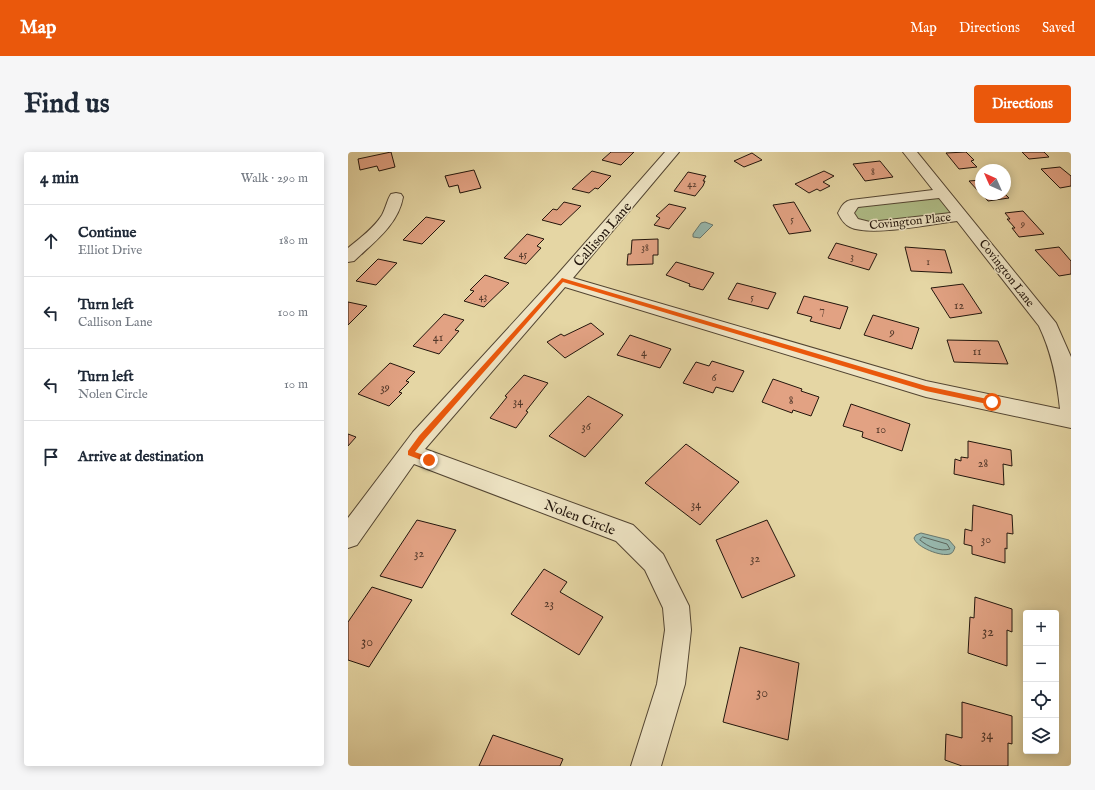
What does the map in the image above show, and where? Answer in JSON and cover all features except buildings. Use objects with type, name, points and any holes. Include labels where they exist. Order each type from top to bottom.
[{"type":"street","name":"Callison Lane","points":[[348,537],[422,438],[562,280],[672,152]]},
{"type":"street","name":"Covington Lane","points":[[910,152],[1047,323],[1057,342],[1067,374],[1071,411]]},
{"type":"street","name":"Covington Place","points":[[943,193],[856,203],[850,205],[846,212],[850,221],[870,227],[962,216]]},
{"type":"street","points":[[348,257],[382,226],[395,206],[396,197]]},
{"type":"street","points":[[562,280],[926,388],[1071,420]]},
{"type":"street","name":"Nolen Circle","points":[[410,453],[624,534],[654,562],[676,606],[678,630],[671,684],[646,766]]},
{"type":"green space","points":[[943,193],[962,216],[862,226],[847,209]]},
{"type":"water","points":[[705,222],[713,225],[700,238],[693,237],[693,234],[701,223]]},
{"type":"water","points":[[921,533],[949,540],[955,547],[952,553],[946,555],[935,553],[919,545],[914,538],[916,535]]},
{"type":"route","points":[[429,460],[410,453],[562,280],[926,388],[992,402]]}]
